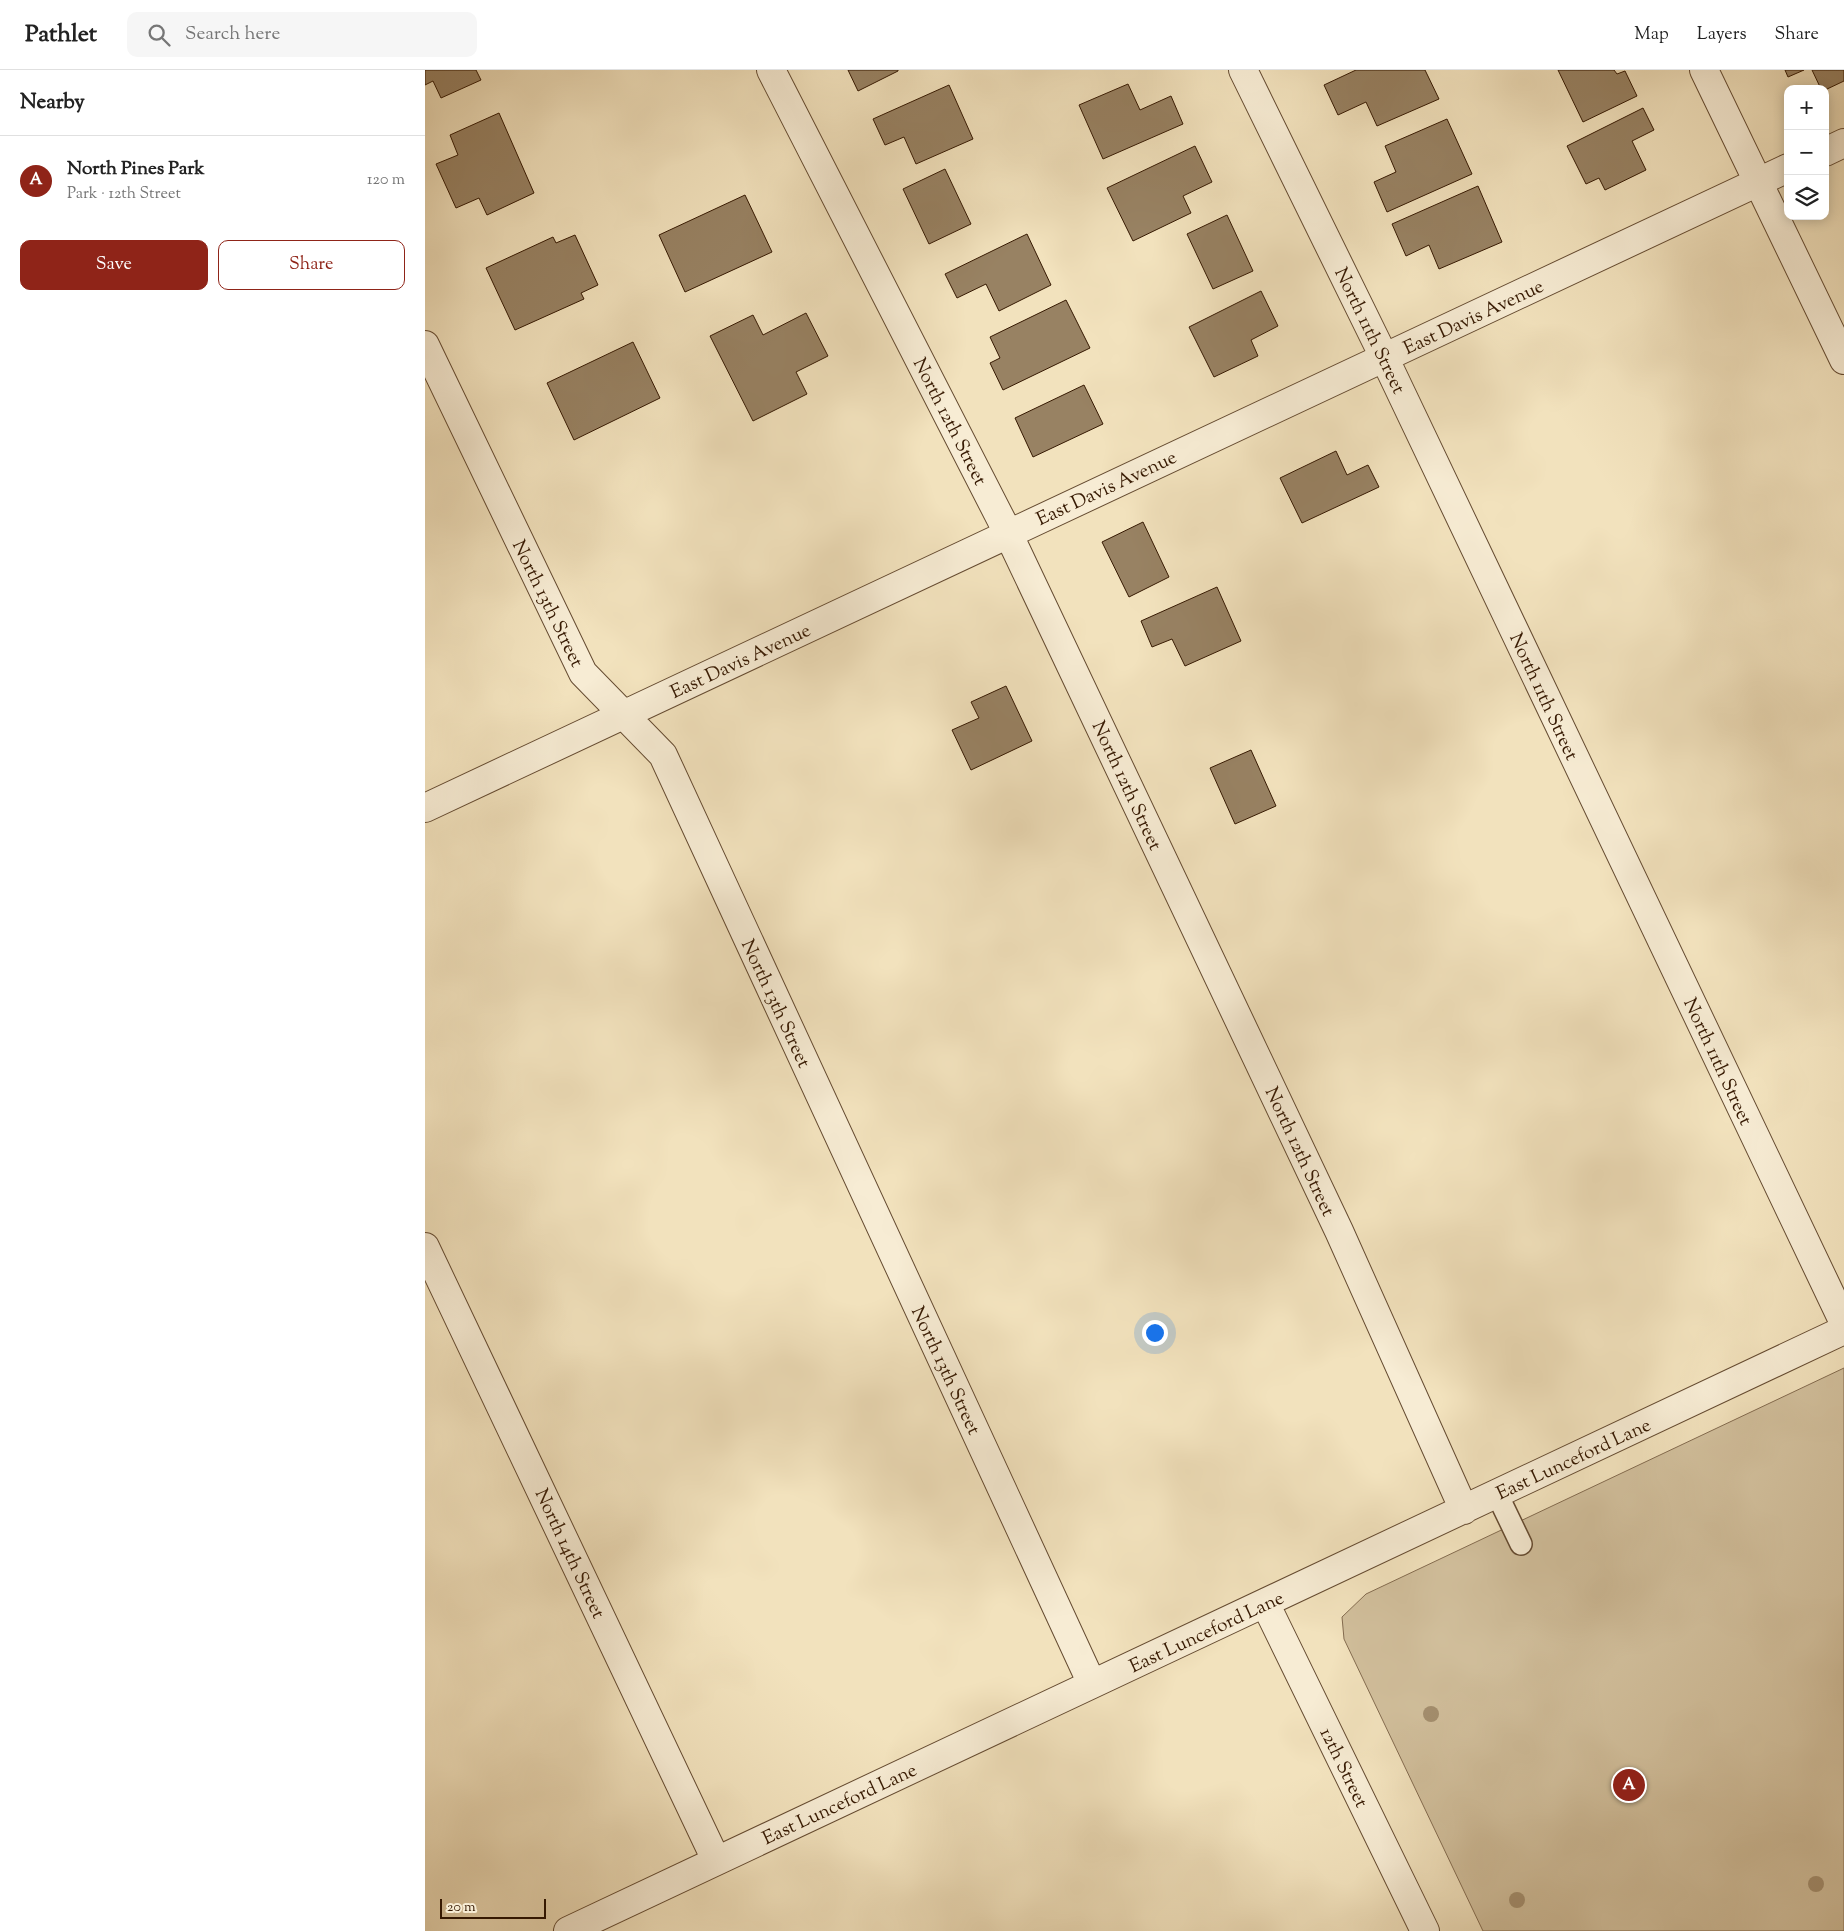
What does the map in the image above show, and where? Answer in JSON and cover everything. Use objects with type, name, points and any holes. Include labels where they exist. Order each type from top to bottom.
[{"type":"street","name":"North 12th Street","points":[[771,70],[1008,532],[1339,1231],[1464,1510]]},
{"type":"street","name":"North 11th Street","points":[[1243,70],[1384,357],[1844,1323]]},
{"type":"street","points":[[1704,70],[1844,360]]},
{"type":"street","points":[[1829,150],[1844,143]]},
{"type":"street","name":"East Davis Avenue","points":[[425,808],[1008,532],[1784,170]]},
{"type":"street","name":"North 13th Street","points":[[425,345],[583,673],[663,755],[1092,1684]]},
{"type":"street","name":"North 14th Street","points":[[425,1247],[716,1860]]},
{"type":"street","name":"East Lunceford Lane","points":[[568,1931],[1844,1330]]},
{"type":"street","name":"12th Street","points":[[1265,1603],[1425,1931]]},
{"type":"lane","points":[[1497,1494],[1521,1544]]},
{"type":"shaded area","points":[[1844,1368],[1844,1931],[1483,1931],[1344,1639],[1342,1617],[1366,1594]]},
{"type":"building","points":[[425,70],[476,70],[481,80],[441,98],[433,81],[425,85]]},
{"type":"building","points":[[848,70],[898,70],[898,71],[858,91]]},
{"type":"building","points":[[1356,70],[1425,70],[1439,99],[1377,126],[1366,102],[1338,115],[1324,85]]},
{"type":"building","points":[[1558,70],[1614,70],[1617,74],[1625,71],[1637,96],[1583,122]]},
{"type":"building","points":[[1785,70],[1804,70],[1788,77]]},
{"type":"building","points":[[1812,70],[1844,70],[1844,81],[1829,88],[1829,85],[1819,85]]},
{"type":"building","points":[[1128,84],[1140,110],[1171,96],[1183,124],[1103,159],[1079,105]]},
{"type":"building","points":[[949,85],[973,139],[916,164],[904,137],[885,145],[873,119]]},
{"type":"building","points":[[1643,108],[1654,130],[1632,141],[1646,170],[1605,190],[1599,178],[1586,184],[1567,146]]},
{"type":"building","points":[[499,113],[534,193],[487,215],[479,198],[456,208],[436,164],[458,155],[450,135]]},
{"type":"building","points":[[1447,119],[1472,174],[1387,212],[1374,182],[1396,172],[1385,146]]},
{"type":"building","points":[[1195,146],[1212,182],[1183,196],[1191,213],[1133,241],[1107,188]]},
{"type":"building","points":[[945,169],[971,224],[929,244],[903,189]]},
{"type":"building","points":[[1478,186],[1502,242],[1439,269],[1429,245],[1406,256],[1392,224]]},
{"type":"building","points":[[745,195],[772,252],[685,292],[659,235]]},
{"type":"building","points":[[1227,215],[1253,271],[1213,289],[1187,234]]},
{"type":"building","points":[[1027,234],[1051,285],[999,311],[986,284],[957,298],[945,274]]},
{"type":"building","points":[[575,235],[598,285],[581,293],[584,299],[515,330],[486,268],[553,237],[556,243]]},
{"type":"building","points":[[1261,291],[1278,326],[1251,340],[1258,356],[1214,377],[1189,327]]},
{"type":"building","points":[[1066,300],[1090,348],[1003,390],[990,363],[1000,358],[990,337]]},
{"type":"building","points":[[806,313],[828,356],[796,372],[807,394],[753,421],[710,336],[753,315],[763,335]]},
{"type":"building","points":[[633,342],[660,398],[574,440],[547,383]]},
{"type":"building","points":[[1084,385],[1103,424],[1033,457],[1015,418]]},
{"type":"building","points":[[1336,451],[1347,475],[1368,465],[1379,487],[1302,523],[1280,478]]},
{"type":"building","points":[[1143,522],[1169,577],[1129,597],[1102,542]]},
{"type":"building","points":[[1217,587],[1241,641],[1185,666],[1172,639],[1152,647],[1141,621]]},
{"type":"building","points":[[1006,686],[1032,741],[971,770],[952,730],[979,718],[971,702]]},
{"type":"building","points":[[1251,750],[1276,806],[1235,824],[1210,768]]},
{"type":"place","name":"North Pines Park","points":[[1629,1785]]}]
